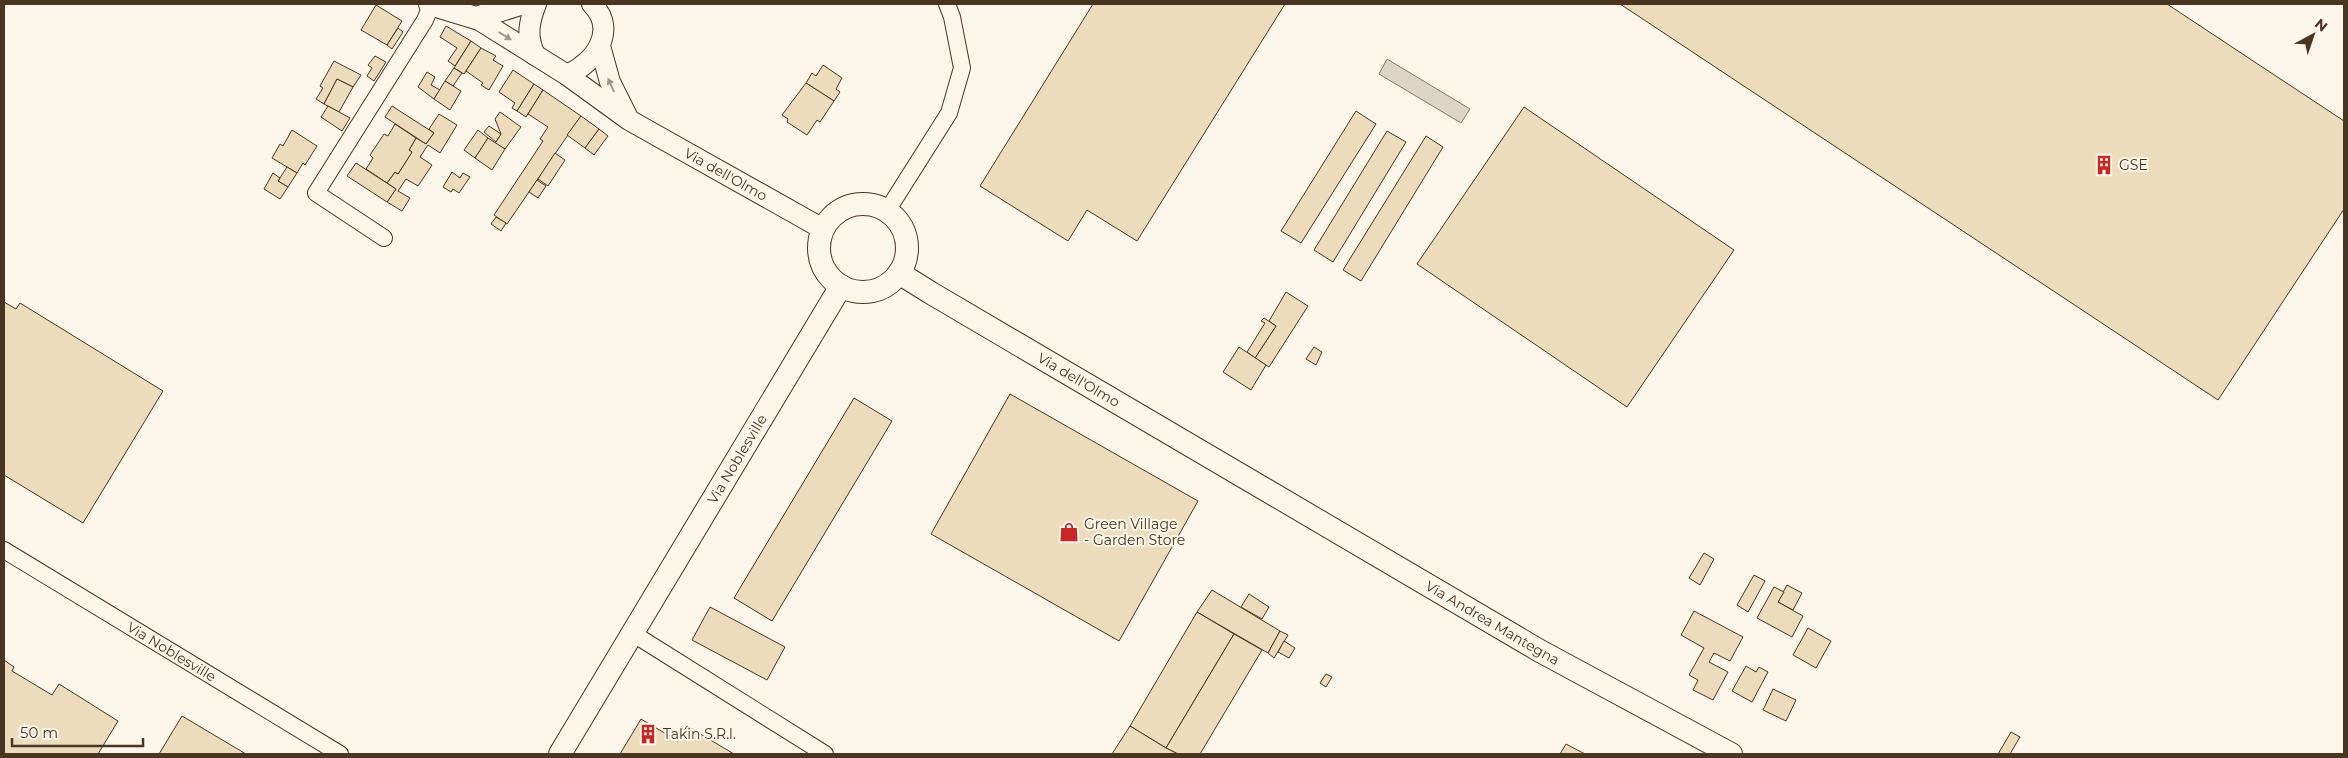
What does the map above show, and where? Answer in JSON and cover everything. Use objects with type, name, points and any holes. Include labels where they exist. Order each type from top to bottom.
[{"type":"main road","name":"Via dell'Olmo","points":[[430,4],[476,18]]},
{"type":"main road","points":[[476,18],[520,4]]},
{"type":"main road","points":[[870,204],[887,211],[900,223],[906,239],[906,257],[899,273],[886,286],[868,291],[850,290],[842,286],[833,279],[821,261],[820,240],[823,229],[834,214],[851,205],[870,204]]},
{"type":"main road","name":"Via dell'Olmo","points":[[899,273],[931,294],[1258,484]]},
{"type":"main road","name":"Via Noblesville","points":[[560,754],[842,286]]},
{"type":"main road","name":"Via Andrea Mantegna","points":[[1258,484],[1540,651],[1731,754]]},
{"type":"street","points":[[384,238],[316,193],[425,20],[430,4]]},
{"type":"street","points":[[535,54],[528,36],[536,4]]},
{"type":"street","points":[[592,4],[601,18],[602,38],[610,82],[629,120]]},
{"type":"street","points":[[567,75],[584,66],[602,38],[607,4]]},
{"type":"street","points":[[887,211],[949,113],[962,68],[948,4]]},
{"type":"street","name":"Via dell'Olmo","points":[[476,18],[567,75],[629,120],[823,229]]},
{"type":"street","name":"Via Noblesville","points":[[4,550],[340,754]]},
{"type":"street","points":[[632,633],[825,754]]},
{"type":"shaded area","points":[[1387,59],[1470,109],[1461,123],[1379,74]]},
{"type":"building","points":[[1093,4],[1285,4],[1137,241],[1087,210],[1068,241],[980,186]]},
{"type":"building","name":"GSE","points":[[1620,4],[2167,4],[2344,121],[2344,209],[2218,400]]},
{"type":"building","points":[[376,5],[402,21],[387,45],[361,30]]},
{"type":"building","points":[[446,26],[471,41],[455,66],[448,61],[457,48],[440,37]]},
{"type":"building","points":[[398,28],[403,32],[392,49],[387,45]]},
{"type":"building","points":[[471,41],[481,48],[464,74],[454,68]]},
{"type":"building","points":[[481,48],[496,56],[493,60],[503,66],[489,90],[481,85],[483,83],[466,71]]},
{"type":"building","points":[[375,56],[386,62],[374,81],[367,76],[372,68],[368,65]]},
{"type":"building","points":[[334,61],[361,75],[353,87],[337,79],[324,104],[316,99],[323,88],[320,86]]},
{"type":"building","points":[[823,65],[842,78],[836,89],[840,92],[834,101],[806,83],[812,73],[816,76]]},
{"type":"building","points":[[454,68],[462,73],[453,86],[445,81]]},
{"type":"building","points":[[513,70],[534,84],[517,111],[512,108],[515,103],[499,92]]},
{"type":"building","points":[[427,72],[435,77],[431,85],[440,90],[434,99],[418,87]]},
{"type":"building","points":[[337,79],[353,87],[339,112],[324,104]]},
{"type":"building","points":[[445,81],[461,91],[450,110],[434,99]]},
{"type":"building","points":[[806,83],[834,101],[820,122],[817,120],[807,135],[787,122],[788,119],[782,115]]},
{"type":"building","points":[[534,84],[543,90],[526,117],[517,111]]},
{"type":"building","points":[[543,90],[581,116],[507,224],[494,215],[543,141],[540,139],[548,127],[528,114]]},
{"type":"building","points":[[328,106],[350,118],[342,131],[321,117]]},
{"type":"building","points":[[392,106],[434,133],[426,144],[385,117]]},
{"type":"building","points":[[1524,107],[1734,250],[1627,407],[1417,264]]},
{"type":"building","points":[[1356,111],[1376,124],[1301,243],[1281,231]]},
{"type":"building","points":[[500,112],[521,127],[505,149],[495,143],[501,134],[495,119]]},
{"type":"building","points":[[439,114],[457,125],[440,153],[428,145],[420,157],[432,165],[418,186],[406,179],[398,191],[410,198],[402,211],[387,202],[396,189],[387,183],[395,172],[398,174],[412,152],[409,150],[416,138],[426,144],[434,133],[429,129]]},
{"type":"building","points":[[581,116],[599,129],[585,148],[567,135]]},
{"type":"building","points":[[395,124],[416,138],[409,150],[412,152],[398,174],[395,172],[387,183],[366,169],[373,158],[370,155],[384,134],[388,136]]},
{"type":"building","points":[[489,126],[501,134],[496,142],[484,132]]},
{"type":"building","points":[[599,129],[608,136],[594,155],[585,148]]},
{"type":"building","points":[[292,130],[317,146],[305,165],[303,163],[297,173],[272,158],[280,144],[283,146]]},
{"type":"building","points":[[478,130],[488,138],[475,158],[464,150]]},
{"type":"building","points":[[1387,131],[1406,142],[1333,262],[1314,250]]},
{"type":"building","points":[[1426,136],[1443,147],[1361,281],[1343,270]]},
{"type":"building","points":[[488,138],[505,149],[492,170],[475,158]]},
{"type":"building","points":[[555,153],[565,160],[548,186],[538,179]]},
{"type":"building","points":[[356,163],[396,189],[387,202],[347,176]]},
{"type":"building","points":[[287,167],[297,173],[288,187],[278,181]]},
{"type":"building","points":[[452,172],[460,178],[463,173],[470,177],[459,193],[453,189],[451,192],[443,187]]},
{"type":"building","points":[[273,173],[280,178],[278,181],[288,187],[280,199],[264,189]]},
{"type":"building","points":[[537,180],[546,186],[538,198],[529,192]]},
{"type":"building","points":[[496,217],[506,223],[501,231],[491,224]]},
{"type":"building","points":[[1286,292],[1308,306],[1269,367],[1255,358],[1276,326],[1269,321]]},
{"type":"building","points":[[4,302],[16,309],[20,303],[163,391],[83,523],[4,475]]},
{"type":"building","points":[[1264,318],[1276,326],[1255,358],[1247,352],[1265,323],[1261,321]]},
{"type":"building","points":[[1239,347],[1266,365],[1251,390],[1223,372]]},
{"type":"building","points":[[1314,347],[1322,352],[1316,365],[1306,359]]},
{"type":"building","points":[[1010,394],[1198,501],[1119,641],[931,534]]},
{"type":"building","points":[[854,398],[892,421],[772,621],[734,598]]},
{"type":"building","points":[[1704,553],[1714,559],[1700,585],[1689,578]]},
{"type":"building","points":[[1754,575],[1765,581],[1748,612],[1737,605]]},
{"type":"building","points":[[1787,585],[1802,593],[1793,610],[1778,602]]},
{"type":"building","points":[[1774,587],[1784,592],[1778,602],[1803,616],[1792,637],[1757,618]]},
{"type":"building","points":[[1212,590],[1280,631],[1268,653],[1197,612]]},
{"type":"building","points":[[1249,594],[1269,607],[1262,619],[1241,607]]},
{"type":"building","points":[[710,607],[785,647],[767,680],[692,640]]},
{"type":"building","points":[[1694,611],[1743,637],[1730,661],[1714,653],[1709,662],[1728,672],[1713,700],[1693,690],[1698,680],[1689,675],[1704,648],[1681,635]]},
{"type":"building","points":[[1197,612],[1234,634],[1166,748],[1130,726]]},
{"type":"building","points":[[1808,628],[1831,641],[1816,668],[1793,655]]},
{"type":"building","points":[[1280,631],[1288,635],[1274,658],[1268,653]]},
{"type":"building","points":[[1234,634],[1262,650],[1200,754],[1178,754],[1166,748]]},
{"type":"building","points":[[1284,641],[1295,648],[1289,658],[1278,652]]},
{"type":"building","points":[[4,660],[14,667],[12,671],[52,695],[59,684],[118,721],[98,754],[4,754]]},
{"type":"building","points":[[1746,666],[1756,672],[1759,667],[1768,672],[1752,702],[1732,691]]},
{"type":"building","points":[[1326,674],[1332,677],[1326,687],[1320,683]]},
{"type":"building","points":[[1773,689],[1796,700],[1786,721],[1763,710]]},
{"type":"building","points":[[182,716],[246,754],[159,754]]},
{"type":"building","name":"Takin S.R.l.","points":[[641,719],[678,741],[687,726],[734,754],[620,754]]},
{"type":"building","points":[[1130,726],[1166,748],[1178,754],[1112,754]]},
{"type":"building","points":[[2011,732],[2020,737],[2010,754],[1998,754]]},
{"type":"building","points":[[1566,744],[1585,754],[1560,754]]},
{"type":"place","name":"GSE","points":[[2104,165]]},
{"type":"place","name":"Green Village - Garden Store","points":[[1069,532]]},
{"type":"place","name":"Takin S.R.l.","points":[[648,734]]}]
